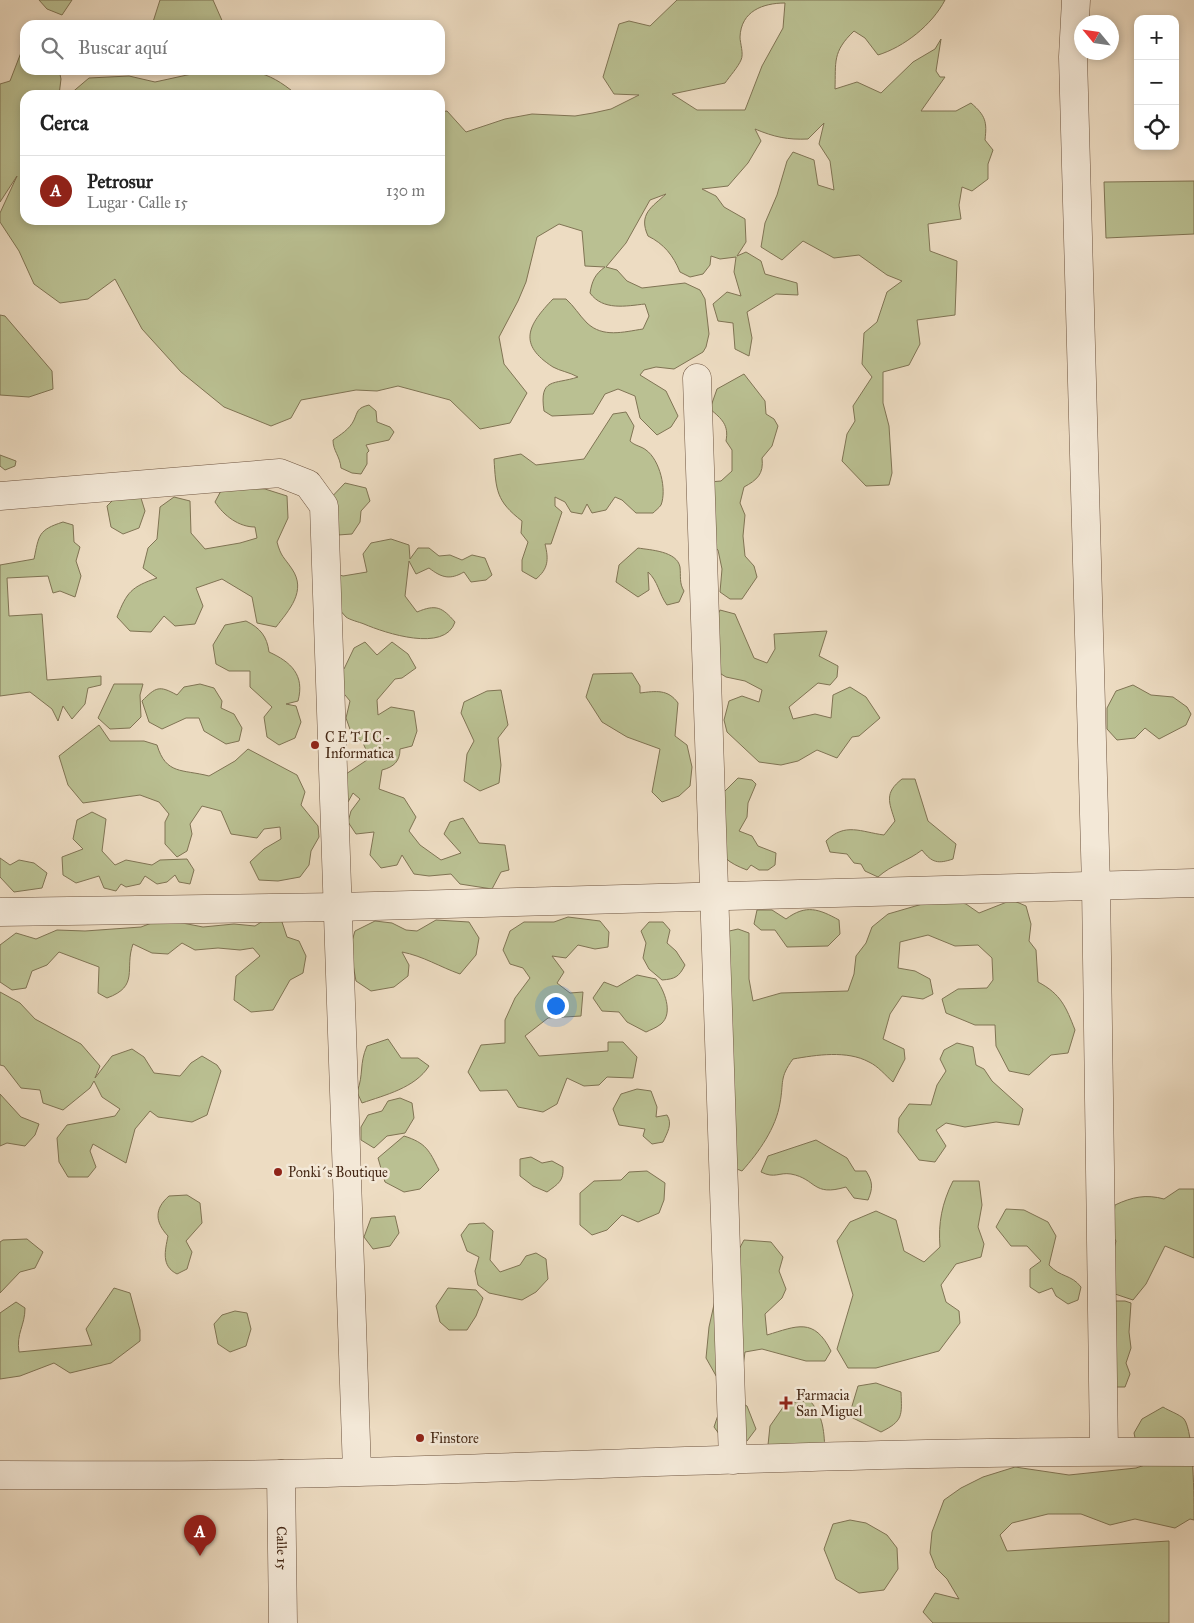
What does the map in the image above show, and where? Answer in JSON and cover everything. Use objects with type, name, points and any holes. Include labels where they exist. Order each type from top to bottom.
[{"type":"street","points":[[1076,0],[1073,57],[1096,886],[1104,1451]]},
{"type":"street","points":[[697,378],[733,1460]]},
{"type":"street","points":[[0,496],[280,473],[308,484],[324,506],[357,1471]]},
{"type":"street","points":[[0,912],[338,907],[1194,883]]},
{"type":"street","points":[[0,1475],[281,1474],[1104,1451],[1194,1452]]},
{"type":"street","name":"Calle 15","points":[[281,1474],[282,1623]]},
{"type":"green space","points":[[39,0],[72,0],[62,15],[47,9]]},
{"type":"green space","points":[[160,0],[213,0],[222,20],[154,20]]},
{"type":"green space","points":[[677,0],[945,0],[933,18],[916,34],[898,47],[878,55],[865,38],[854,31],[842,45],[836,64],[835,89],[857,82],[881,93],[913,62],[935,49],[941,39],[936,71],[940,77],[945,77],[921,111],[956,111],[971,103],[983,116],[986,128],[985,140],[993,150],[988,164],[988,179],[972,191],[962,187],[959,205],[961,219],[928,224],[930,251],[957,261],[955,315],[917,320],[920,344],[909,365],[883,372],[883,403],[889,426],[892,473],[889,485],[866,486],[842,461],[847,434],[855,421],[853,406],[872,377],[862,364],[864,333],[877,322],[887,292],[902,281],[887,275],[859,255],[834,258],[803,241],[782,260],[761,247],[765,223],[777,195],[787,161],[793,152],[814,160],[818,185],[834,190],[830,161],[819,144],[824,123],[808,139],[781,137],[755,129],[761,141],[748,163],[728,186],[702,189],[716,196],[724,207],[745,219],[746,242],[737,256],[746,252],[761,261],[765,274],[797,283],[798,295],[776,294],[747,312],[752,338],[749,356],[735,349],[733,323],[718,321],[713,304],[727,292],[741,296],[734,272],[736,257],[720,259],[711,256],[710,265],[703,274],[690,277],[680,272],[667,251],[648,236],[645,228],[646,216],[652,207],[666,194],[650,200],[626,243],[606,267],[617,270],[627,281],[642,288],[685,283],[700,290],[705,299],[709,334],[703,352],[674,369],[656,367],[644,370],[640,375],[666,391],[678,416],[671,427],[657,435],[640,418],[635,396],[618,389],[605,394],[593,414],[552,416],[544,411],[543,400],[546,387],[555,382],[578,377],[553,367],[542,359],[534,350],[531,342],[530,334],[537,317],[553,299],[566,299],[587,323],[600,331],[614,333],[643,329],[649,316],[645,304],[608,305],[595,299],[590,293],[594,278],[605,267],[585,266],[582,231],[559,224],[537,237],[526,282],[499,337],[504,364],[527,393],[510,423],[480,429],[450,400],[398,386],[377,391],[356,390],[301,400],[291,418],[271,426],[224,407],[181,372],[142,329],[115,279],[88,299],[60,303],[34,284],[19,251],[0,222],[0,213],[17,176],[0,202],[0,84],[10,81],[20,55],[20,75],[60,75],[61,79],[60,90],[20,90],[20,225],[445,225],[445,111],[447,111],[466,132],[505,119],[532,114],[575,116],[611,109],[639,95],[614,94],[603,77],[619,24],[629,21],[650,26]],"holes":[[[785,3],[783,28],[762,66],[745,110],[697,110],[672,94],[725,83],[742,58],[740,37],[744,21],[761,7]]]},
{"type":"green space","points":[[187,75],[266,75],[291,90],[75,90],[89,78],[129,76],[155,82]]},
{"type":"green space","points":[[1194,181],[1194,234],[1106,238],[1104,182]]},
{"type":"green space","points":[[0,315],[5,316],[52,371],[53,389],[29,397],[0,395]]},
{"type":"green space","points":[[744,374],[765,401],[766,414],[774,419],[778,426],[772,446],[762,458],[761,472],[753,482],[744,487],[740,503],[745,515],[743,536],[745,556],[754,566],[757,577],[742,599],[730,599],[720,592],[722,569],[718,550],[706,541],[709,482],[721,481],[732,471],[732,450],[726,441],[725,426],[721,419],[710,409],[717,389]]},
{"type":"green space","points":[[369,405],[376,411],[377,422],[390,427],[394,432],[389,440],[366,445],[369,451],[367,453],[367,464],[361,474],[352,473],[341,468],[333,440],[345,432],[360,409]]},
{"type":"green space","points":[[626,412],[634,426],[630,441],[651,455],[658,468],[663,484],[661,505],[653,513],[636,513],[622,500],[615,497],[606,510],[592,513],[587,504],[582,514],[571,512],[565,502],[555,497],[555,506],[562,512],[551,544],[545,544],[547,559],[545,568],[536,579],[522,571],[522,560],[528,542],[521,533],[522,521],[507,507],[499,494],[494,459],[521,454],[536,465],[584,459],[613,414]]},
{"type":"green space","points":[[0,455],[16,461],[15,466],[5,470],[0,466]]},
{"type":"green space","points":[[345,483],[366,488],[370,501],[361,511],[360,522],[352,534],[338,535],[325,504]]},
{"type":"green space","points":[[223,487],[265,489],[287,496],[288,518],[277,542],[281,554],[296,577],[298,585],[291,607],[276,627],[257,623],[252,597],[222,579],[196,588],[203,606],[195,624],[175,626],[164,616],[151,632],[130,631],[117,617],[127,596],[131,592],[141,584],[157,578],[143,568],[148,548],[157,539],[160,507],[174,497],[190,501],[191,533],[205,549],[257,538],[255,527],[243,525],[232,520],[215,502]]},
{"type":"green space","points":[[140,495],[145,511],[139,528],[123,534],[111,527],[107,506],[116,497]]},
{"type":"green space","points":[[63,522],[73,525],[74,542],[80,547],[76,561],[81,576],[75,597],[60,591],[53,593],[48,576],[7,578],[9,616],[42,614],[47,680],[101,676],[101,685],[88,688],[85,704],[72,719],[63,706],[58,721],[52,709],[30,692],[0,696],[0,565],[34,559],[41,534]]},
{"type":"green space","points":[[391,539],[409,545],[410,559],[418,548],[429,548],[439,556],[450,555],[462,560],[472,555],[485,558],[492,575],[486,580],[471,582],[464,572],[446,577],[429,568],[416,574],[409,561],[405,596],[417,612],[429,608],[438,608],[455,622],[449,631],[440,637],[414,638],[386,632],[346,617],[339,607],[328,571],[343,576],[367,572],[363,554],[371,543]]},
{"type":"green space","points":[[638,548],[669,554],[678,562],[681,585],[684,591],[679,602],[667,605],[654,579],[648,572],[649,590],[638,597],[616,582],[619,565]]},
{"type":"green space","points":[[720,610],[735,614],[754,658],[767,663],[775,649],[774,634],[827,631],[819,656],[838,666],[837,677],[830,685],[818,683],[789,707],[793,719],[815,714],[831,718],[833,695],[850,687],[866,697],[880,718],[859,736],[852,737],[837,758],[817,750],[798,761],[781,765],[759,762],[727,732],[724,720],[729,701],[742,696],[759,702],[762,690],[745,681],[726,677],[705,664],[710,630]]},
{"type":"green space","points":[[246,621],[262,633],[267,641],[269,652],[290,665],[300,684],[298,701],[286,704],[296,706],[301,722],[295,738],[279,745],[267,737],[264,717],[272,707],[250,687],[250,671],[229,671],[216,664],[213,645],[225,625]]},
{"type":"green space","points":[[365,642],[377,655],[392,642],[408,654],[416,668],[402,678],[395,679],[377,700],[378,715],[391,707],[414,711],[417,731],[412,746],[400,749],[396,763],[382,770],[379,789],[404,798],[416,817],[409,831],[420,845],[441,860],[461,853],[444,834],[450,822],[463,818],[479,843],[505,845],[509,870],[501,872],[492,889],[460,884],[451,874],[429,876],[414,874],[402,855],[397,865],[381,868],[370,855],[374,832],[356,834],[348,822],[351,811],[360,799],[353,793],[348,802],[343,776],[370,758],[362,741],[352,735],[346,718],[350,701],[331,678],[344,669],[354,648]]},
{"type":"green space","points":[[632,673],[640,686],[640,693],[666,693],[678,703],[675,736],[687,745],[692,767],[690,786],[679,796],[662,802],[652,792],[660,749],[627,737],[602,722],[586,697],[593,674]]},
{"type":"green space","points":[[114,684],[143,684],[140,695],[141,717],[130,728],[110,729],[98,718]]},
{"type":"green space","points":[[200,684],[214,688],[222,701],[221,708],[234,714],[242,728],[239,741],[226,744],[204,731],[199,718],[186,718],[162,729],[149,722],[142,701],[154,690],[162,689],[177,695],[184,687]]},
{"type":"green space","points":[[1133,685],[1151,695],[1173,697],[1187,707],[1191,714],[1186,725],[1159,739],[1145,728],[1135,738],[1117,740],[1107,729],[1107,708],[1116,691]]},
{"type":"green space","points":[[501,690],[508,725],[498,738],[501,765],[499,783],[480,791],[464,781],[467,754],[474,741],[461,713],[464,702],[487,691]]},
{"type":"green space","points":[[99,725],[110,741],[144,741],[157,745],[165,762],[183,771],[209,776],[235,761],[248,749],[297,775],[305,792],[301,805],[318,826],[319,837],[311,851],[309,865],[300,877],[278,881],[259,880],[250,862],[264,849],[281,839],[280,827],[264,829],[257,838],[231,834],[221,811],[202,806],[190,824],[192,834],[187,851],[177,857],[165,844],[165,822],[169,814],[159,802],[140,795],[83,803],[68,785],[59,756]]},
{"type":"green space","points":[[738,778],[752,780],[756,784],[748,803],[747,817],[739,831],[752,836],[758,846],[776,853],[775,865],[768,870],[759,870],[751,865],[747,870],[735,865],[726,859],[717,845],[713,803]]},
{"type":"green space","points":[[902,779],[915,779],[928,821],[956,844],[953,859],[943,862],[932,860],[922,850],[888,869],[878,877],[865,871],[861,864],[854,863],[847,854],[830,852],[826,841],[840,832],[854,830],[884,835],[895,821],[890,803],[890,793]]},
{"type":"green space","points":[[92,812],[106,819],[102,851],[115,865],[126,860],[152,865],[160,860],[187,859],[194,870],[190,884],[179,882],[175,875],[167,882],[157,884],[145,876],[140,884],[126,887],[121,884],[116,891],[104,888],[99,876],[76,883],[63,875],[62,857],[83,849],[73,839],[77,820]]},
{"type":"green space","points":[[0,858],[10,865],[19,860],[34,863],[47,873],[42,888],[14,892],[0,877]]},
{"type":"green space","points":[[943,898],[966,904],[979,913],[1012,900],[1026,906],[1031,924],[1029,941],[1036,950],[1038,982],[1052,991],[1062,1002],[1075,1030],[1068,1053],[1051,1055],[1029,1075],[1009,1071],[996,1046],[995,1025],[975,1025],[946,1013],[942,999],[958,989],[987,988],[993,980],[992,958],[978,945],[955,946],[928,935],[900,942],[898,968],[915,971],[930,979],[933,994],[923,999],[902,996],[890,1014],[883,1039],[904,1049],[905,1059],[893,1082],[879,1069],[860,1058],[841,1055],[821,1055],[793,1059],[784,1076],[775,1122],[766,1139],[742,1171],[729,1166],[725,932],[738,929],[749,933],[749,979],[753,1001],[781,993],[848,991],[854,974],[856,956],[866,943],[872,927],[888,914]]},
{"type":"green space","points":[[757,910],[772,910],[786,919],[800,911],[819,911],[839,920],[840,934],[828,946],[787,947],[775,930],[761,930],[754,924]]},
{"type":"green space","points":[[568,917],[600,921],[609,932],[608,947],[595,949],[578,945],[566,958],[552,956],[564,972],[557,983],[570,993],[583,992],[581,1016],[548,1018],[525,1036],[539,1056],[608,1051],[608,1042],[623,1042],[637,1057],[633,1078],[607,1077],[599,1085],[584,1086],[567,1078],[557,1104],[543,1112],[518,1107],[507,1090],[480,1091],[468,1072],[481,1045],[505,1043],[505,1020],[515,998],[530,978],[523,968],[510,964],[503,950],[510,931],[524,922],[554,922]]},
{"type":"green space","points":[[162,919],[203,927],[234,924],[255,926],[266,919],[281,919],[287,937],[299,941],[306,956],[303,973],[290,980],[273,1010],[251,1012],[234,1000],[236,976],[260,956],[253,948],[240,950],[218,948],[195,950],[182,943],[168,954],[152,953],[133,944],[127,982],[124,988],[107,998],[98,993],[99,967],[59,952],[47,965],[32,971],[26,988],[12,990],[0,982],[0,945],[16,933],[36,939],[57,930],[85,931],[141,927]]},
{"type":"green space","points":[[436,920],[469,922],[479,938],[476,955],[460,974],[417,956],[402,952],[409,965],[408,976],[394,987],[371,991],[356,981],[350,948],[355,931],[375,921],[392,923],[406,930],[417,931]]},
{"type":"green space","points":[[649,922],[663,922],[670,930],[667,943],[676,951],[685,965],[679,975],[673,978],[662,980],[649,969],[643,958],[646,943],[641,931]]},
{"type":"green space","points":[[637,975],[656,979],[666,1001],[667,1014],[665,1019],[661,1024],[646,1032],[627,1022],[619,1012],[602,1011],[593,998],[604,982],[617,987]]},
{"type":"green space","points":[[0,992],[20,1003],[35,1019],[81,1044],[100,1066],[95,1078],[112,1056],[132,1049],[144,1057],[154,1073],[180,1076],[191,1063],[202,1056],[217,1065],[221,1071],[207,1115],[192,1122],[158,1117],[150,1111],[135,1129],[126,1163],[93,1144],[90,1151],[96,1167],[88,1177],[68,1177],[59,1162],[57,1138],[67,1125],[115,1116],[120,1109],[102,1097],[94,1081],[90,1088],[63,1110],[43,1103],[40,1090],[21,1088],[4,1066],[0,1065]]},
{"type":"green space","points":[[388,1039],[401,1058],[418,1058],[429,1066],[416,1080],[399,1090],[362,1103],[357,1092],[367,1046]]},
{"type":"green space","points":[[957,1043],[973,1047],[976,1065],[984,1069],[992,1081],[1023,1109],[1019,1125],[996,1122],[965,1127],[946,1123],[936,1130],[946,1146],[935,1162],[919,1160],[898,1132],[899,1118],[909,1104],[931,1105],[937,1085],[946,1071],[940,1059],[944,1050]]},
{"type":"green space","points":[[637,1089],[651,1091],[657,1107],[656,1117],[667,1115],[669,1118],[669,1128],[663,1142],[652,1144],[643,1136],[645,1129],[619,1125],[613,1109],[621,1094]]},
{"type":"green space","points":[[0,1094],[21,1117],[39,1124],[35,1135],[25,1146],[7,1143],[0,1146]]},
{"type":"green space","points":[[400,1098],[412,1103],[414,1118],[405,1133],[387,1136],[374,1148],[361,1140],[361,1127],[368,1115],[382,1111],[388,1101]]},
{"type":"green space","points":[[404,1136],[417,1141],[426,1148],[439,1170],[420,1189],[404,1192],[385,1182],[378,1158]]},
{"type":"green space","points":[[816,1140],[847,1158],[855,1171],[866,1171],[871,1185],[868,1200],[854,1198],[846,1187],[835,1190],[821,1189],[799,1176],[791,1174],[770,1175],[761,1172],[768,1156]]},
{"type":"green space","points":[[531,1157],[542,1163],[552,1161],[563,1167],[560,1182],[547,1192],[533,1186],[520,1176],[520,1159]]},
{"type":"green space","points":[[647,1171],[665,1183],[664,1200],[659,1213],[638,1222],[622,1215],[607,1230],[592,1235],[580,1225],[580,1193],[594,1181],[621,1180],[629,1172]]},
{"type":"green space","points":[[953,1181],[979,1181],[982,1205],[978,1227],[984,1244],[981,1257],[956,1264],[941,1285],[946,1302],[959,1311],[960,1323],[939,1351],[876,1368],[848,1368],[837,1349],[853,1295],[837,1241],[850,1222],[876,1211],[896,1220],[904,1251],[924,1262],[940,1247],[942,1213]]},
{"type":"green space","points":[[1179,1189],[1194,1189],[1194,1258],[1165,1246],[1146,1284],[1133,1300],[1115,1294],[1111,1260],[1116,1241],[1112,1235],[1115,1205],[1139,1197],[1164,1199]]},
{"type":"green space","points":[[187,1195],[200,1203],[202,1223],[186,1241],[192,1252],[187,1269],[177,1274],[168,1267],[166,1262],[165,1253],[168,1236],[161,1226],[158,1216],[161,1206],[169,1196]]},
{"type":"green space","points":[[1006,1209],[1024,1210],[1048,1222],[1056,1236],[1049,1265],[1081,1287],[1078,1300],[1068,1304],[1056,1296],[1052,1288],[1039,1293],[1030,1287],[1030,1269],[1041,1261],[1027,1246],[1011,1246],[996,1227]]},
{"type":"green space","points":[[395,1216],[399,1233],[390,1246],[373,1249],[364,1237],[371,1218]]},
{"type":"green space","points":[[484,1223],[493,1231],[490,1260],[500,1272],[520,1265],[526,1256],[536,1253],[546,1259],[548,1279],[536,1292],[522,1300],[489,1293],[478,1285],[475,1271],[479,1257],[467,1251],[461,1235],[469,1224]]},
{"type":"green space","points":[[27,1239],[43,1252],[35,1268],[20,1272],[0,1293],[0,1242],[3,1240]]},
{"type":"green space","points":[[744,1240],[771,1242],[783,1257],[779,1271],[786,1289],[782,1298],[765,1314],[767,1335],[796,1327],[811,1329],[825,1340],[831,1351],[825,1361],[806,1361],[762,1349],[745,1352],[741,1381],[719,1381],[706,1358],[709,1327],[723,1264],[737,1253]]},
{"type":"green space","points":[[114,1288],[130,1293],[140,1330],[140,1341],[111,1363],[70,1373],[54,1363],[20,1376],[0,1379],[0,1313],[16,1302],[25,1308],[18,1345],[19,1352],[92,1345],[86,1329]]},
{"type":"green space","points":[[448,1288],[476,1290],[483,1298],[476,1316],[467,1330],[449,1330],[440,1322],[436,1306]]},
{"type":"green space","points":[[1113,1301],[1131,1303],[1129,1332],[1131,1348],[1126,1363],[1130,1374],[1125,1387],[1113,1387]]},
{"type":"green space","points":[[235,1311],[247,1313],[251,1329],[246,1346],[230,1352],[218,1344],[214,1324],[222,1315]]},
{"type":"green space","points":[[876,1383],[901,1392],[900,1417],[894,1424],[881,1432],[849,1416],[858,1386]]},
{"type":"green space","points":[[733,1399],[747,1406],[756,1429],[747,1441],[725,1442],[714,1427],[721,1406]]},
{"type":"green space","points":[[810,1401],[821,1419],[824,1431],[825,1452],[768,1445],[770,1426],[786,1403]]},
{"type":"green space","points":[[1163,1407],[1182,1417],[1187,1426],[1193,1467],[1194,1520],[1190,1519],[1175,1528],[1135,1519],[1110,1525],[1081,1514],[1048,1514],[1012,1523],[1000,1535],[1007,1551],[1169,1541],[1169,1623],[933,1623],[923,1612],[935,1593],[959,1599],[947,1579],[936,1568],[930,1553],[932,1532],[944,1500],[961,1488],[983,1477],[1015,1467],[1069,1475],[1136,1468],[1154,1462],[1138,1452],[1134,1433],[1142,1419]]},
{"type":"green space","points":[[850,1520],[866,1523],[887,1535],[897,1548],[898,1569],[884,1590],[859,1593],[836,1579],[824,1549],[833,1524]]},
{"type":"place","name":"C E T I C - Informatica","points":[[315,745]]},
{"type":"place","name":"Ponki´s Boutique","points":[[278,1172]]},
{"type":"place","name":"Farmacia San Miguel","points":[[786,1403]]},
{"type":"place","name":"Finstore","points":[[420,1438]]},
{"type":"place","name":"Petrosur","points":[[200,1556]]}]
